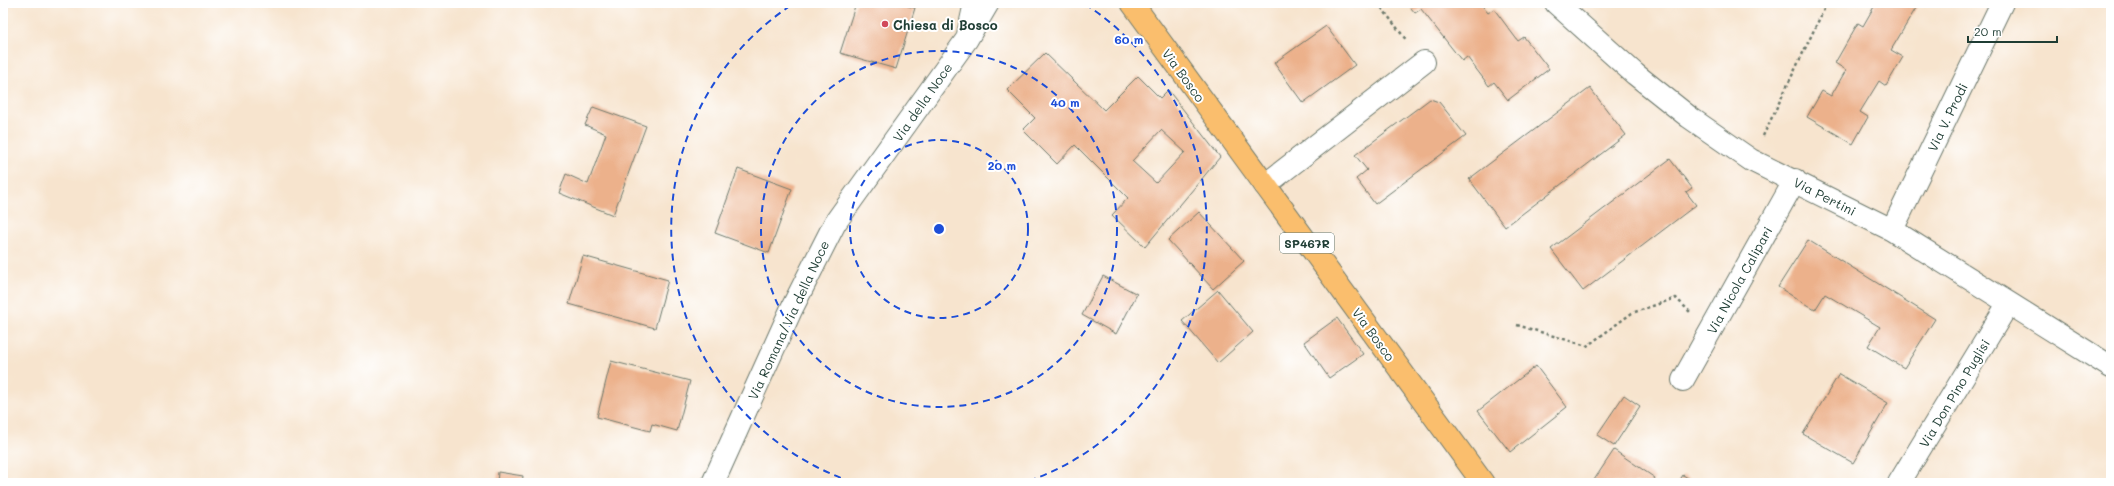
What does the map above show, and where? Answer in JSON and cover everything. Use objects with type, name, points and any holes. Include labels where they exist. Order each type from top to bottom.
[{"type":"main road","name":"Via Bosco","points":[[1132,3],[1483,483]]},
{"type":"street","name":"Via della Noce","points":[[967,39],[975,3]]},
{"type":"street","name":"Via della Noce","points":[[877,165],[967,39],[988,3]]},
{"type":"street","name":"Via Pertini","points":[[1556,3],[1635,74],[1689,117],[1751,160],[1795,180],[1892,230],[2111,368]]},
{"type":"street","name":"Via V. Prodi","points":[[1892,230],[2002,3]]},
{"type":"street","points":[[1265,185],[1424,62]]},
{"type":"street","name":"Via Romana/Via della Noce","points":[[713,483],[791,310],[835,223],[877,165]]},
{"type":"street","name":"Via Nicola Calipari","points":[[1683,380],[1795,180]]},
{"type":"street","name":"Via Don Pino Puglisi","points":[[1899,483],[2008,304]]},
{"type":"path","points":[[1378,3],[1424,62]]},
{"type":"path","points":[[1751,160],[1827,3]]},
{"type":"path","points":[[1517,325],[1587,346],[1632,313],[1676,298],[1710,331]]},
{"type":"building","points":[[856,3],[898,3],[915,8],[896,69],[840,53]]},
{"type":"building","points":[[1407,3],[1480,3],[1488,13],[1494,9],[1518,41],[1524,37],[1549,69],[1508,100],[1494,82],[1489,86],[1467,57],[1462,61],[1421,9],[1415,13]]},
{"type":"building","points":[[1872,3],[1919,3],[1891,50],[1903,57],[1886,86],[1879,81],[1860,112],[1868,117],[1853,144],[1807,117],[1822,91],[1831,96],[1846,70],[1835,63],[1858,23],[1863,26],[1875,5]]},
{"type":"building","points":[[1326,26],[1355,65],[1303,103],[1274,63]]},
{"type":"building","points":[[1045,53],[1104,110],[1138,76],[1160,98],[1168,90],[1220,157],[1145,247],[1112,215],[1128,198],[1075,145],[1057,164],[1023,130],[1035,118],[1007,90]],"holes":[[[1161,130],[1185,152],[1156,183],[1132,161]]]},
{"type":"building","points":[[1590,88],[1626,135],[1505,227],[1469,179]]},
{"type":"building","points":[[1430,99],[1439,102],[1466,136],[1375,204],[1356,179],[1367,170],[1355,155]]},
{"type":"building","points":[[593,107],[646,126],[613,215],[559,193],[566,174],[588,184],[606,134],[585,125]]},
{"type":"building","points":[[1670,159],[1692,188],[1686,192],[1696,205],[1583,291],[1551,249]]},
{"type":"building","points":[[738,169],[792,189],[769,253],[715,233]]},
{"type":"building","points":[[1199,212],[1244,261],[1213,289],[1168,240]]},
{"type":"building","points":[[1808,240],[1935,319],[1904,368],[1868,346],[1880,327],[1825,294],[1815,310],[1778,287]]},
{"type":"building","points":[[583,256],[668,280],[655,328],[569,304]]},
{"type":"building","points":[[1103,276],[1137,294],[1116,334],[1082,315]]},
{"type":"building","points":[[1218,290],[1253,332],[1218,363],[1182,321]]},
{"type":"building","points":[[1337,318],[1363,354],[1329,378],[1304,342]]},
{"type":"building","points":[[611,361],[690,381],[677,431],[652,424],[650,431],[597,417]]},
{"type":"building","points":[[1536,366],[1567,407],[1510,452],[1478,411]]},
{"type":"building","points":[[1839,374],[1888,403],[1853,463],[1803,434]]},
{"type":"building","points":[[1624,395],[1640,406],[1614,446],[1597,435]]},
{"type":"building","points":[[1614,450],[1655,478],[1652,483],[1592,483]]},
{"type":"building","points":[[498,472],[523,476],[522,483],[497,483]]},
{"type":"building","points":[[1683,475],[1696,483],[1678,483]]},
{"type":"place","name":"Chiesa di Bosco","points":[[885,24]]}]
